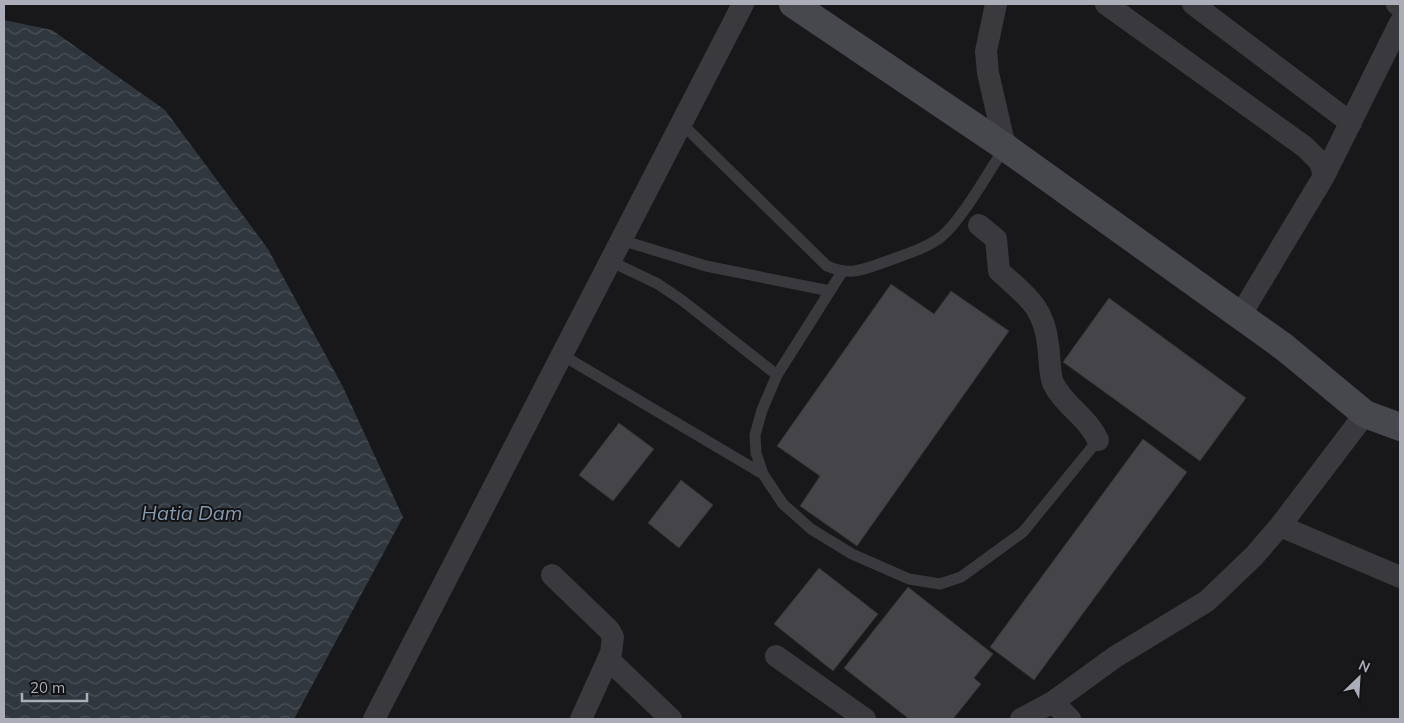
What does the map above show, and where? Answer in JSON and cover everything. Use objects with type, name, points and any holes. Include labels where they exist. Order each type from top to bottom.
[{"type":"street","points":[[374,719],[743,4]]},
{"type":"street","points":[[793,4],[1005,147],[1284,347],[1365,414],[1400,427]]},
{"type":"street","points":[[996,4],[986,50],[988,73],[1005,147]]},
{"type":"street","points":[[1106,4],[1305,147],[1320,162],[1324,176]]},
{"type":"street","points":[[1193,4],[1351,123]]},
{"type":"street","points":[[1240,316],[1324,176],[1400,23]]},
{"type":"street","points":[[979,225],[996,239],[999,272],[1033,303],[1046,324],[1052,382],[1067,404],[1091,425],[1098,440]]},
{"type":"street","points":[[1021,719],[1053,702],[1116,657],[1207,601],[1254,556],[1280,526],[1365,414]]},
{"type":"street","points":[[1280,526],[1400,577]]},
{"type":"street","points":[[552,575],[609,630],[614,643],[581,719]]},
{"type":"street","points":[[776,656],[865,719]]},
{"type":"street","points":[[608,659],[671,719]]},
{"type":"street","points":[[1053,702],[1070,719]]},
{"type":"lane","points":[[681,123],[827,266],[842,272],[862,271],[921,248],[941,237],[953,224],[1005,147]]},
{"type":"lane","points":[[621,240],[706,266],[830,290]]},
{"type":"lane","points":[[610,261],[658,284],[683,301],[777,375]]},
{"type":"lane","points":[[842,272],[777,375],[762,410],[756,435],[756,453],[762,474],[783,504],[811,529],[844,549],[908,579],[940,584],[962,577],[1023,532],[1098,440]]},
{"type":"lane","points":[[562,355],[762,474]]},
{"type":"water","name":"Hatia Dam","points":[[4,20],[52,30],[165,110],[268,249],[343,387],[403,517],[294,719],[4,719]]},
{"type":"building","points":[[891,284],[934,314],[951,291],[1009,331],[857,546],[800,506],[820,476],[777,446]]},
{"type":"building","points":[[1109,298],[1246,398],[1200,461],[1063,362]]},
{"type":"building","points":[[619,423],[654,449],[613,501],[579,475]]},
{"type":"building","points":[[1143,439],[1187,472],[1034,680],[990,647]]},
{"type":"building","points":[[681,480],[713,505],[679,548],[648,523]]},
{"type":"building","points":[[819,568],[878,614],[833,671],[774,624]]},
{"type":"building","points":[[908,587],[993,654],[974,678],[981,684],[953,719],[909,719],[844,668]]}]
